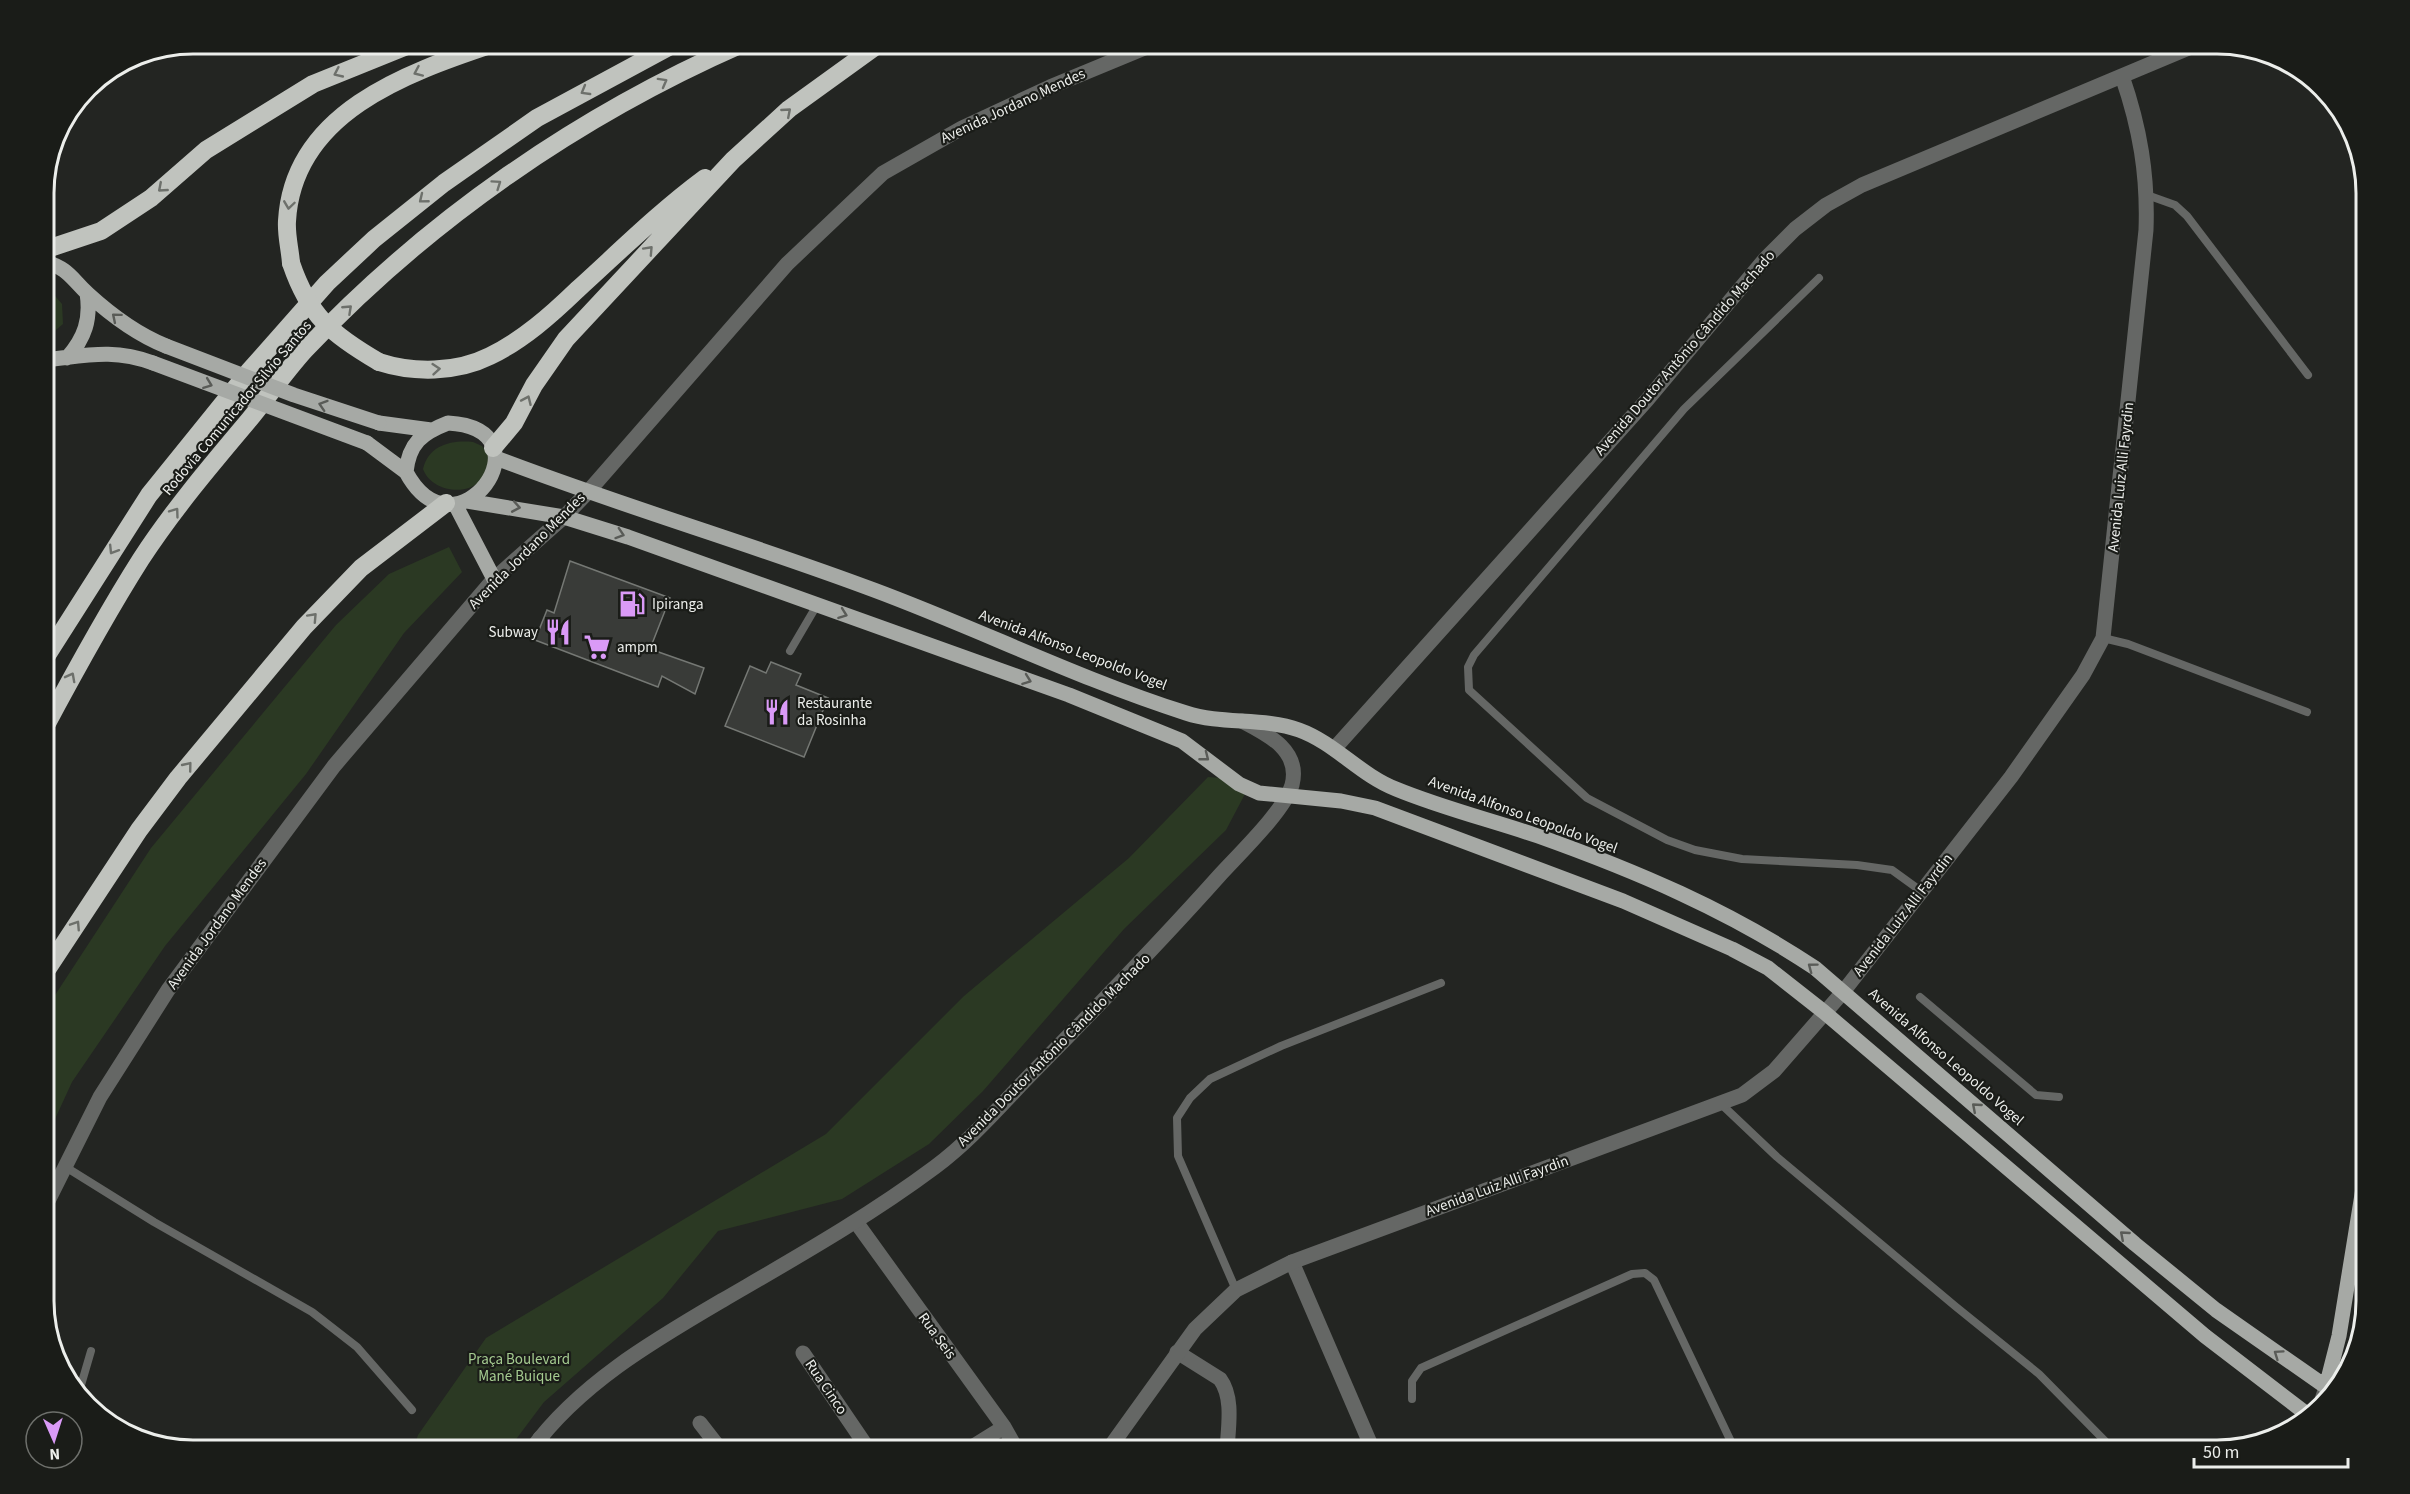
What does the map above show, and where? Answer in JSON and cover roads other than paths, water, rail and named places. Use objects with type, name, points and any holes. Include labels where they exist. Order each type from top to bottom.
[{"type":"highway","points":[[54,248],[101,231],[151,198],[206,150],[313,84],[387,54]]},
{"type":"highway","points":[[465,54],[429,67],[371,93],[345,112],[319,139],[300,167],[291,194],[287,223],[291,263],[301,291],[318,318],[348,344],[379,362],[400,369],[431,370],[462,366],[489,357],[524,336],[685,193],[733,160]]},
{"type":"highway","name":"Rodovia Comunicador Silvio Santos","points":[[54,644],[149,495],[278,337],[327,284],[374,239],[453,177],[537,118],[655,54]]},
{"type":"highway","name":"Rodovia Comunicador Silvio Santos","points":[[54,710],[91,641],[142,557],[196,483],[304,352],[344,312],[418,242],[555,142],[692,66],[719,54]]},
{"type":"highway","points":[[495,453],[534,385],[566,339],[733,160],[789,109],[865,54]]},
{"type":"highway","points":[[54,959],[139,830],[178,778],[283,652],[361,568],[456,502]]},
{"type":"main road","points":[[54,259],[87,293],[146,338],[294,395],[379,423],[430,430]]},
{"type":"main road","points":[[67,358],[84,334],[89,307],[87,293]]},
{"type":"main road","points":[[54,359],[111,353],[136,357],[367,443],[406,472],[422,493],[456,502],[564,517],[817,605],[1069,695],[1182,741],[1239,784],[1259,792],[1341,801],[1375,808],[1623,901],[1732,949],[1759,963],[1824,1012],[2205,1336],[2302,1411]]},
{"type":"main road","points":[[406,472],[412,447],[420,436],[430,430],[448,423],[466,424],[483,433],[495,453],[493,476],[483,491],[456,502]]},
{"type":"main road","name":"Avenida Alfonso Leopoldo Vogel","points":[[495,453],[587,493],[874,590],[1074,673],[1191,715],[1273,723],[1299,730],[1334,748],[1366,774],[1394,789],[1540,837],[1702,902],[1762,933],[1815,968],[2135,1244],[2216,1310],[2323,1390]]},
{"type":"main road","points":[[456,502],[494,579]]},
{"type":"main road","points":[[2329,1383],[2356,1231]]},
{"type":"street","name":"Avenida Jordano Mendes","points":[[54,1187],[100,1097],[168,990],[334,766],[494,579],[564,517],[587,493],[787,264],[830,220],[883,173],[962,128],[1050,87],[1130,54]]},
{"type":"street","points":[[2122,76],[2174,54]]},
{"type":"street","name":"Avenida Luiz Alli Fayrdin","points":[[1115,1440],[1195,1329],[1236,1290],[1292,1262],[1742,1095],[1774,1071],[1843,992],[2011,777],[2083,675],[2103,638],[2146,230],[2147,195],[2143,150],[2136,115],[2122,76]]},
{"type":"street","name":"Avenida Doutor Antônio Cândido Machado","points":[[1334,748],[1647,400],[1765,259],[1795,229],[1826,205],[1862,185],[2122,76]]},
{"type":"street","name":"Avenida Doutor Antônio Cândido Machado","points":[[545,1440],[573,1403],[643,1349],[856,1222],[937,1165],[980,1128],[1166,937],[1266,824],[1287,796],[1292,785],[1292,766],[1284,748],[1276,740],[1242,721]]},
{"type":"street","name":"Rua Seis","points":[[856,1222],[1011,1440]]},
{"type":"street","points":[[1292,1262],[1369,1440]]},
{"type":"street","points":[[1177,1352],[1220,1379],[1225,1385],[1229,1397],[1227,1440]]},
{"type":"street","name":"Rua Cinco","points":[[803,1353],[862,1440]]},
{"type":"street","points":[[700,1423],[713,1440]]},
{"type":"street","points":[[983,1440],[1004,1427]]},
{"type":"lane","points":[[2147,195],[2175,205],[2187,216],[2308,375]]},
{"type":"lane","points":[[1819,278],[1684,409],[1594,511],[1474,656],[1468,667],[1469,690],[1587,798],[1667,840],[1695,850],[1743,859],[1857,865],[1892,870],[1921,891]]},
{"type":"lane","points":[[790,651],[817,605]]},
{"type":"lane","points":[[2103,638],[2128,644],[2307,712]]},
{"type":"lane","points":[[1236,1290],[1178,1156],[1177,1118],[1190,1098],[1210,1080],[1281,1046],[1441,983]]},
{"type":"lane","points":[[1920,997],[2036,1095],[2059,1097]]},
{"type":"lane","points":[[1720,1104],[1778,1157],[1954,1306],[2039,1374],[2104,1440]]},
{"type":"lane","points":[[64,1165],[154,1222],[312,1312],[357,1347],[412,1410]]},
{"type":"lane","points":[[1412,1399],[1412,1381],[1421,1368],[1632,1274],[1645,1273],[1654,1280],[1731,1440]]},
{"type":"lane","points":[[81,1384],[91,1351]]},
{"type":"place","name":"Ipiranga","points":[[632,604]]},
{"type":"place","name":"Subway","points":[[558,632]]},
{"type":"place","name":"ampm","points":[[597,647]]},
{"type":"place","name":"Restaurante da Rosinha","points":[[777,712]]},
{"type":"park label","name":"Praça Boulevard Mané Buique","points":[[519,1368]]}]
